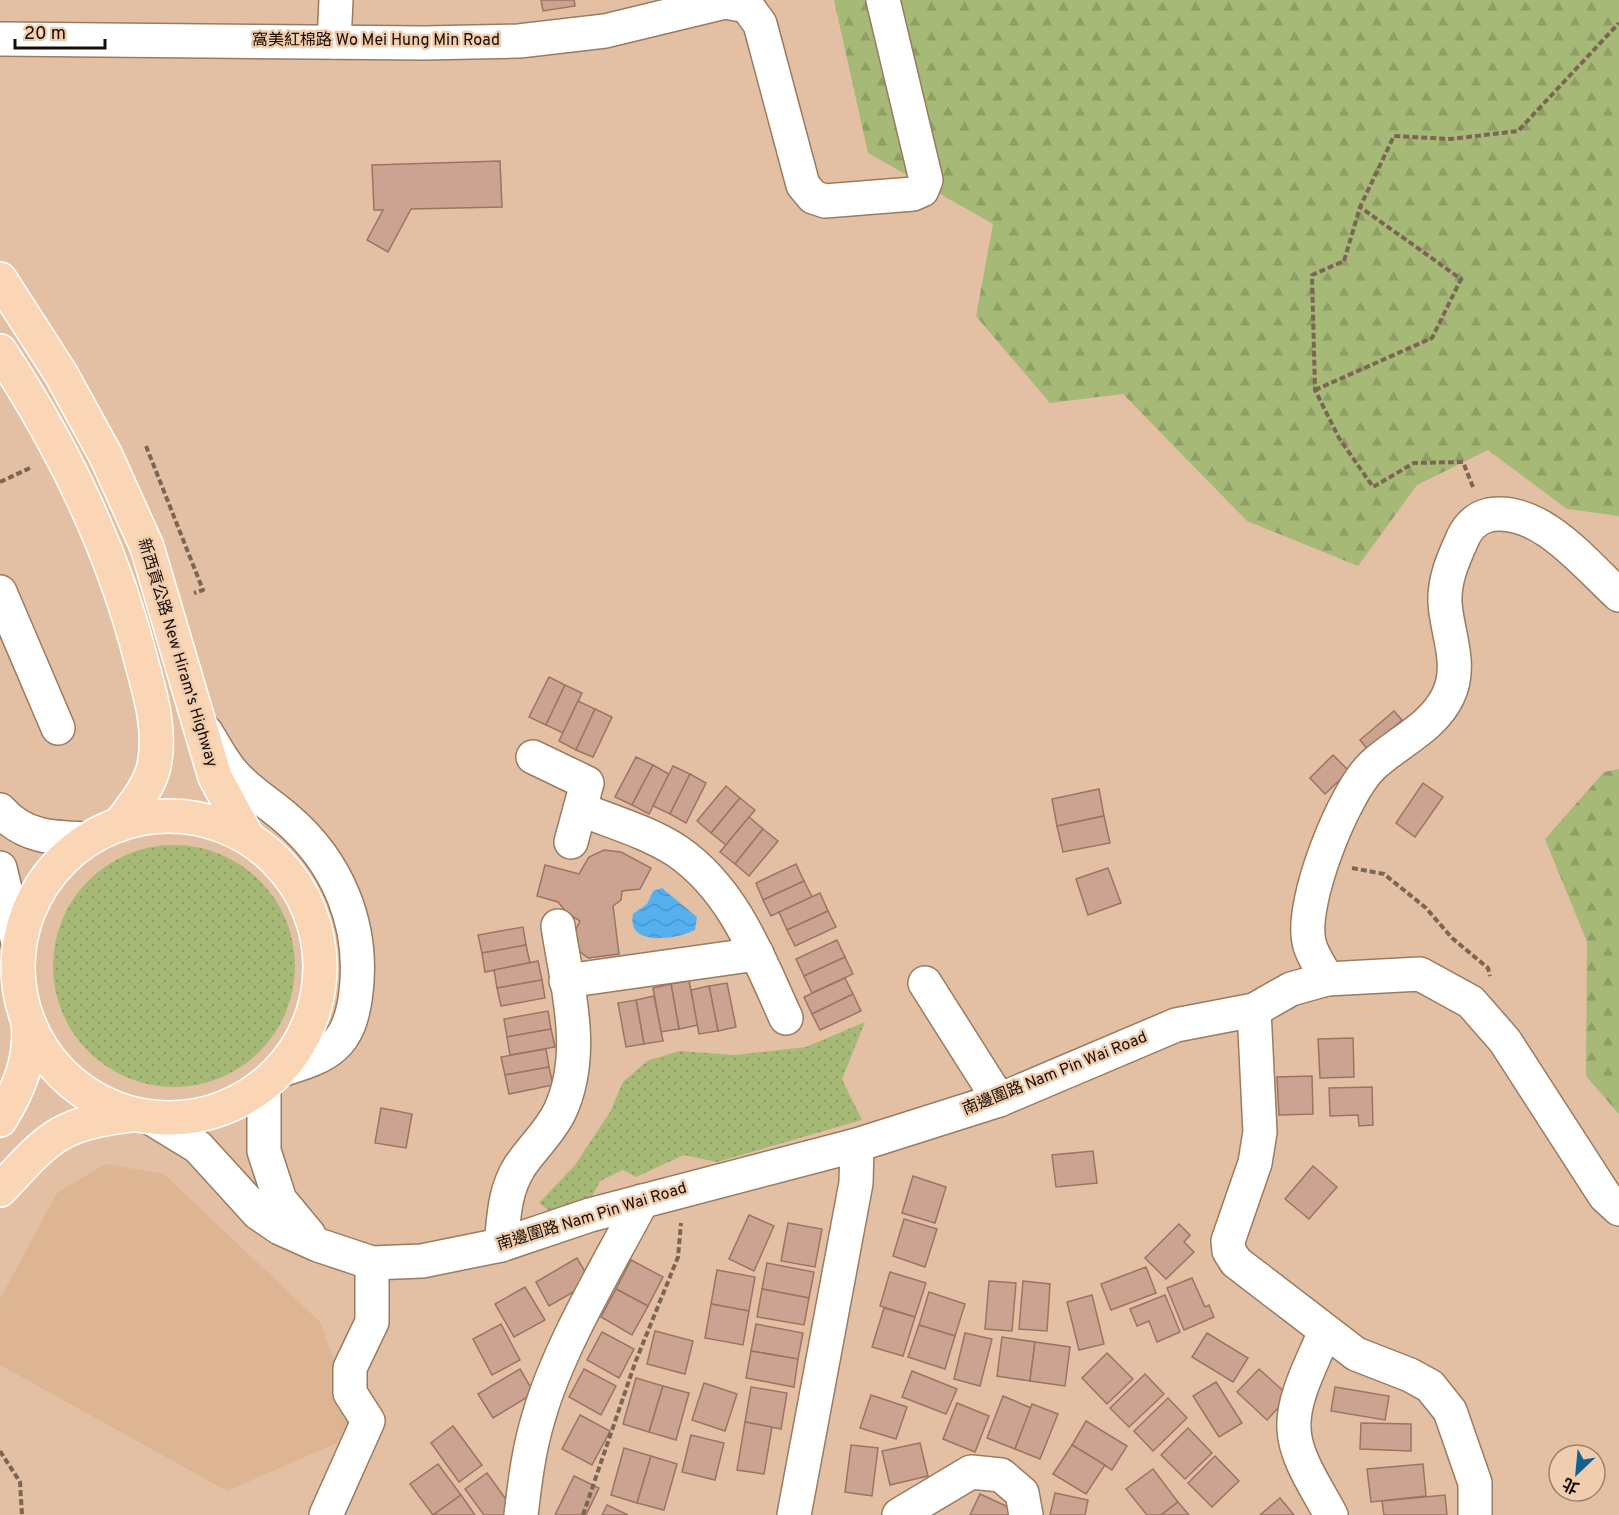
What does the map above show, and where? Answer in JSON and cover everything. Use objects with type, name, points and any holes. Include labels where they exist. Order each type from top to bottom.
[{"type":"main road","name":"新西貢公路 New Hiram's Highway","points":[[0,279],[61,374],[111,466],[147,547],[215,777],[248,838]]},
{"type":"main road","points":[[0,351],[33,401],[80,488],[119,587],[150,693],[156,746],[154,768],[146,786],[119,825]]},
{"type":"main road","points":[[0,1120],[18,1086],[31,1044],[19,985],[19,947],[28,911],[46,878],[72,850],[88,839],[137,819],[175,816],[213,822],[248,838],[285,870],[310,911],[318,934],[321,982],[308,1029],[273,1078],[235,1104],[218,1110],[184,1118],[143,1116],[91,1121],[55,1135],[2,1192]]},
{"type":"main road","points":[[28,1022],[37,1041],[63,1075],[97,1100],[143,1116]]},
{"type":"street","points":[[334,42],[336,0]]},
{"type":"street","points":[[732,3],[759,24],[803,185],[813,197],[825,201],[913,194],[922,190],[926,180],[883,0]]},
{"type":"street","name":"窩美紅棉路 Wo Mei Hung Min Road","points":[[0,39],[519,41],[605,31],[732,3]]},
{"type":"street","points":[[1326,979],[1309,942],[1309,909],[1322,862],[1344,808],[1362,776],[1428,722],[1448,697],[1455,668],[1445,604],[1447,578],[1462,537],[1469,528],[1485,516],[1510,514],[1541,525],[1619,595]]},
{"type":"street","points":[[0,592],[57,728]]},
{"type":"street","points":[[196,718],[231,771],[259,798],[292,823],[321,855],[334,874],[352,919],[359,973],[356,999],[343,1035],[333,1049],[319,1058],[273,1078],[264,1151],[280,1200],[318,1245]]},
{"type":"street","points":[[532,758],[587,783],[571,842]]},
{"type":"street","points":[[580,809],[655,839],[695,865],[728,901],[757,954],[786,1018]]},
{"type":"street","points":[[0,810],[18,827],[33,834],[88,839]]},
{"type":"street","points":[[0,868],[19,947]]},
{"type":"street","points":[[501,1245],[504,1205],[510,1185],[521,1165],[550,1130],[568,1088],[575,1043],[558,926]]},
{"type":"street","points":[[566,981],[757,954]]},
{"type":"street","name":"南邊圍路 Nam Pin Wai Road","points":[[143,1116],[198,1147],[258,1213],[280,1228],[318,1245],[372,1263],[422,1261],[501,1245],[590,1215],[856,1145],[999,1100],[1176,1025],[1254,1010],[1292,989],[1326,979],[1420,974],[1471,1002],[1505,1041],[1605,1196],[1619,1209]]},
{"type":"street","points":[[925,983],[999,1100]]},
{"type":"street","points":[[1254,1010],[1260,1132],[1255,1163],[1228,1242],[1229,1251],[1236,1262],[1356,1353],[1410,1375],[1430,1386],[1450,1411],[1475,1483],[1475,1515]]},
{"type":"street","points":[[794,1515],[856,1183],[856,1145]]},
{"type":"street","points":[[521,1515],[526,1471],[539,1415],[549,1388],[578,1324],[642,1201]]},
{"type":"street","points":[[326,1515],[368,1420],[350,1392],[350,1368],[372,1322],[372,1263]]},
{"type":"street","points":[[1325,1331],[1301,1392],[1294,1430],[1303,1460],[1331,1515]]},
{"type":"street","points":[[899,1515],[971,1472],[1000,1475],[1022,1492],[1026,1515]]},
{"type":"path","points":[[1485,516],[1463,462],[1414,463],[1373,487],[1339,438],[1315,390],[1312,275],[1344,261],[1360,207],[1394,136],[1452,139],[1518,131],[1619,23]]},
{"type":"path","points":[[1315,390],[1432,338],[1461,279],[1360,207]]},
{"type":"path","points":[[146,446],[203,590],[184,597]]},
{"type":"path","points":[[0,482],[30,468]]},
{"type":"path","points":[[1322,862],[1384,874],[1426,908],[1452,938],[1488,968],[1490,978]]},
{"type":"path","points":[[583,1515],[635,1363],[678,1257],[684,1190]]},
{"type":"path","points":[[0,1451],[20,1482],[22,1515]]},
{"type":"shaded area","points":[[105,1164],[164,1174],[320,1322],[360,1433],[227,1491],[0,1365],[0,1299],[57,1193]]},
{"type":"green space","points":[[834,0],[1619,0],[1619,516],[1567,509],[1488,450],[1417,485],[1358,566],[1247,521],[1123,394],[1050,403],[976,316],[993,224],[868,153]]},
{"type":"green space","points":[[1619,769],[1619,1114],[1586,1076],[1587,942],[1545,839],[1604,772]]},
{"type":"green space","points":[[162,845],[186,845],[209,850],[231,859],[260,880],[275,899],[286,920],[293,942],[295,966],[293,990],[286,1012],[275,1033],[260,1052],[231,1073],[209,1082],[186,1087],[162,1087],[139,1082],[117,1073],[97,1060],[80,1043],[67,1023],[58,1001],[53,978],[53,954],[58,931],[67,909],[80,889],[97,872],[117,859],[139,850]]},
{"type":"green space","points":[[865,1022],[842,1079],[862,1120],[717,1162],[684,1155],[636,1177],[623,1170],[600,1181],[589,1202],[551,1212],[539,1203],[575,1165],[610,1112],[623,1082],[647,1061],[679,1051],[734,1055],[806,1047]]},
{"type":"water","points":[[662,888],[697,917],[695,930],[666,938],[645,936],[637,932],[633,925],[633,914],[647,904],[653,891]]},
{"type":"building","points":[[541,0],[574,0],[575,6],[543,11]]},
{"type":"building","points":[[500,161],[502,207],[411,209],[388,252],[367,240],[383,210],[374,210],[372,165]]},
{"type":"building","points":[[549,677],[565,685],[546,725],[529,717]]},
{"type":"building","points":[[565,685],[582,693],[563,733],[546,725]]},
{"type":"building","points":[[578,701],[595,709],[576,750],[559,741]]},
{"type":"building","points":[[595,709],[612,717],[593,757],[576,750]]},
{"type":"building","points":[[1394,711],[1402,720],[1368,750],[1360,740]]},
{"type":"building","points":[[1333,755],[1349,771],[1325,794],[1310,778]]},
{"type":"building","points":[[636,757],[653,765],[632,805],[615,797]]},
{"type":"building","points":[[653,765],[669,774],[649,814],[632,805]]},
{"type":"building","points":[[673,766],[690,774],[670,814],[653,806]]},
{"type":"building","points":[[690,774],[706,783],[686,823],[670,814]]},
{"type":"building","points":[[1423,783],[1443,797],[1415,837],[1396,823]]},
{"type":"building","points":[[726,786],[740,798],[711,833],[697,821]]},
{"type":"building","points":[[1099,789],[1104,816],[1057,826],[1052,799]]},
{"type":"building","points":[[740,798],[755,810],[726,845],[711,833]]},
{"type":"building","points":[[1104,816],[1110,843],[1063,852],[1057,826]]},
{"type":"building","points":[[749,817],[763,829],[735,864],[720,852]]},
{"type":"building","points":[[763,829],[778,841],[749,876],[735,864]]},
{"type":"building","points":[[604,850],[621,852],[651,868],[640,889],[622,891],[621,900],[613,906],[619,954],[588,958],[578,950],[575,931],[580,921],[567,913],[558,902],[537,896],[545,865],[579,874],[589,857]]},
{"type":"building","points":[[796,864],[804,881],[763,900],[756,883]]},
{"type":"building","points":[[1108,868],[1121,903],[1088,915],[1076,879]]},
{"type":"building","points":[[804,881],[812,897],[771,916],[763,900]]},
{"type":"building","points":[[820,893],[828,911],[787,930],[779,912]]},
{"type":"building","points":[[828,911],[836,927],[795,946],[787,930]]},
{"type":"building","points":[[523,927],[526,945],[482,953],[478,935]]},
{"type":"building","points":[[837,940],[845,957],[804,976],[796,959]]},
{"type":"building","points":[[526,945],[530,963],[485,972],[482,953]]},
{"type":"building","points":[[845,957],[853,974],[812,993],[804,976]]},
{"type":"building","points":[[538,961],[542,980],[497,988],[494,970]]},
{"type":"building","points":[[845,978],[853,994],[812,1014],[804,997]]},
{"type":"building","points":[[542,980],[545,998],[501,1006],[497,988]]},
{"type":"building","points":[[689,981],[698,1025],[679,1029],[671,984]]},
{"type":"building","points":[[727,983],[736,1027],[718,1031],[709,986]]},
{"type":"building","points":[[671,984],[679,1029],[661,1032],[653,988]]},
{"type":"building","points":[[709,986],[718,1031],[699,1034],[691,990]]},
{"type":"building","points":[[853,994],[861,1011],[820,1030],[812,1014]]},
{"type":"building","points":[[654,996],[663,1041],[644,1044],[636,1000]]},
{"type":"building","points":[[636,1000],[644,1044],[626,1047],[618,1003]]},
{"type":"building","points":[[548,1011],[551,1029],[507,1037],[504,1019]]},
{"type":"building","points":[[551,1029],[555,1047],[510,1055],[507,1037]]},
{"type":"building","points":[[1353,1038],[1354,1077],[1320,1078],[1318,1039]]},
{"type":"building","points":[[546,1049],[549,1067],[505,1075],[501,1057]]},
{"type":"building","points":[[549,1067],[553,1085],[509,1094],[505,1075]]},
{"type":"building","points":[[1312,1076],[1313,1114],[1279,1115],[1277,1077]]},
{"type":"building","points":[[1372,1087],[1373,1125],[1359,1126],[1358,1115],[1330,1116],[1329,1088]]},
{"type":"building","points":[[381,1108],[412,1114],[406,1148],[375,1143]]},
{"type":"building","points":[[1093,1151],[1097,1183],[1056,1187],[1052,1155]]},
{"type":"building","points":[[1313,1166],[1337,1187],[1309,1219],[1285,1199]]},
{"type":"building","points":[[913,1176],[946,1187],[935,1223],[902,1213]]},
{"type":"building","points":[[749,1215],[774,1226],[754,1271],[729,1259]]},
{"type":"building","points":[[904,1219],[937,1229],[925,1267],[893,1256]]},
{"type":"building","points":[[788,1223],[822,1229],[815,1267],[781,1261]]},
{"type":"building","points":[[1179,1224],[1190,1235],[1184,1242],[1194,1252],[1166,1279],[1145,1258]]},
{"type":"building","points":[[577,1258],[591,1282],[549,1306],[536,1282]]},
{"type":"building","points":[[631,1260],[663,1277],[648,1306],[616,1289]]},
{"type":"building","points":[[767,1263],[814,1272],[809,1298],[762,1289]]},
{"type":"building","points":[[1146,1267],[1156,1293],[1111,1310],[1101,1284]]},
{"type":"building","points":[[717,1270],[755,1277],[749,1311],[711,1304]]},
{"type":"building","points":[[890,1272],[926,1283],[915,1317],[880,1306]]},
{"type":"building","points":[[1192,1278],[1205,1307],[1209,1305],[1214,1317],[1184,1330],[1167,1288]]},
{"type":"building","points":[[989,1281],[1016,1283],[1012,1331],[985,1329]]},
{"type":"building","points":[[1023,1281],[1050,1284],[1047,1331],[1019,1329]]},
{"type":"building","points":[[525,1287],[545,1320],[514,1337],[495,1304]]},
{"type":"building","points":[[616,1289],[648,1306],[632,1335],[601,1317]]},
{"type":"building","points":[[762,1289],[809,1298],[804,1325],[757,1317]]},
{"type":"building","points":[[929,1292],[965,1304],[955,1336],[919,1325]]},
{"type":"building","points":[[1092,1295],[1104,1344],[1079,1350],[1067,1302]]},
{"type":"building","points":[[1165,1295],[1180,1332],[1157,1342],[1149,1321],[1137,1326],[1130,1309]]},
{"type":"building","points":[[711,1304],[749,1311],[743,1345],[705,1338]]},
{"type":"building","points":[[884,1308],[915,1317],[903,1356],[872,1347]]},
{"type":"building","points":[[501,1324],[520,1360],[492,1375],[473,1339]]},
{"type":"building","points":[[756,1324],[803,1333],[798,1359],[751,1351]]},
{"type":"building","points":[[919,1325],[955,1336],[945,1369],[908,1357]]},
{"type":"building","points":[[655,1331],[693,1341],[685,1374],[647,1364]]},
{"type":"building","points":[[602,1332],[634,1349],[619,1378],[587,1360]]},
{"type":"building","points":[[965,1333],[992,1339],[980,1386],[954,1379]]},
{"type":"building","points":[[1207,1333],[1248,1358],[1233,1382],[1192,1357]]},
{"type":"building","points":[[1002,1337],[1035,1342],[1030,1381],[997,1376]]},
{"type":"building","points":[[1035,1342],[1070,1347],[1065,1386],[1030,1381]]},
{"type":"building","points":[[751,1351],[798,1359],[794,1387],[746,1378]]},
{"type":"building","points":[[1107,1353],[1133,1379],[1107,1404],[1082,1378]]},
{"type":"building","points":[[520,1369],[534,1393],[493,1418],[478,1394]]},
{"type":"building","points":[[584,1369],[616,1386],[601,1415],[569,1397]]},
{"type":"building","points":[[1259,1369],[1289,1396],[1267,1420],[1237,1392]]},
{"type":"building","points":[[912,1371],[957,1389],[946,1414],[902,1397]]},
{"type":"building","points":[[1145,1374],[1164,1394],[1129,1427],[1110,1408]]},
{"type":"building","points":[[636,1378],[663,1386],[649,1432],[623,1424]]},
{"type":"building","points":[[1216,1382],[1242,1423],[1219,1437],[1193,1396]]},
{"type":"building","points":[[704,1383],[737,1394],[725,1431],[692,1420]]},
{"type":"building","points":[[663,1386],[689,1393],[676,1440],[649,1432]]},
{"type":"building","points":[[751,1387],[787,1393],[781,1429],[745,1422]]},
{"type":"building","points":[[1335,1387],[1389,1396],[1385,1420],[1331,1411]]},
{"type":"building","points":[[871,1395],[907,1407],[896,1439],[860,1428]]},
{"type":"building","points":[[1003,1396],[1031,1408],[1015,1449],[987,1438]]},
{"type":"building","points":[[1168,1398],[1187,1418],[1153,1451],[1134,1431]]},
{"type":"building","points":[[957,1403],[989,1416],[975,1452],[943,1439]]},
{"type":"building","points":[[1032,1404],[1058,1414],[1040,1459],[1015,1449]]},
{"type":"building","points":[[580,1415],[610,1431],[592,1465],[562,1449]]},
{"type":"building","points":[[1086,1421],[1127,1446],[1112,1470],[1072,1445]]},
{"type":"building","points":[[745,1422],[772,1427],[764,1474],[737,1470]]},
{"type":"building","points":[[1361,1423],[1411,1424],[1411,1451],[1360,1449]]},
{"type":"building","points":[[453,1426],[482,1465],[459,1482],[431,1443]]},
{"type":"building","points":[[1188,1428],[1212,1453],[1185,1479],[1161,1455]]},
{"type":"building","points":[[691,1435],[724,1443],[715,1480],[682,1472]]},
{"type":"building","points":[[920,1443],[928,1476],[890,1485],[882,1451]]},
{"type":"building","points":[[851,1445],[878,1448],[872,1496],[845,1492]]},
{"type":"building","points":[[1072,1445],[1105,1465],[1086,1494],[1053,1474]]},
{"type":"building","points":[[624,1448],[651,1456],[637,1503],[611,1495]]},
{"type":"building","points":[[651,1456],[677,1464],[664,1510],[637,1503]]},
{"type":"building","points":[[1215,1456],[1239,1481],[1212,1507],[1188,1483]]},
{"type":"building","points":[[438,1464],[461,1495],[433,1515],[410,1484]]},
{"type":"building","points":[[1423,1464],[1426,1496],[1371,1502],[1367,1469]]},
{"type":"building","points":[[1153,1469],[1178,1502],[1161,1515],[1147,1515],[1126,1489]]},
{"type":"building","points":[[487,1473],[515,1512],[511,1515],[484,1515],[465,1489]]},
{"type":"building","points":[[574,1476],[599,1488],[586,1515],[555,1515]]},
{"type":"building","points":[[1055,1493],[1088,1500],[1085,1515],[1050,1515]]},
{"type":"building","points":[[980,1494],[1023,1514],[1023,1515],[970,1515]]},
{"type":"building","points":[[461,1495],[475,1515],[433,1515]]},
{"type":"building","points":[[1445,1495],[1447,1515],[1384,1515],[1382,1501]]},
{"type":"building","points":[[1280,1498],[1294,1515],[1260,1515]]},
{"type":"building","points":[[1178,1502],[1189,1515],[1161,1515]]},
{"type":"building","points":[[607,1505],[628,1515],[602,1515]]}]
